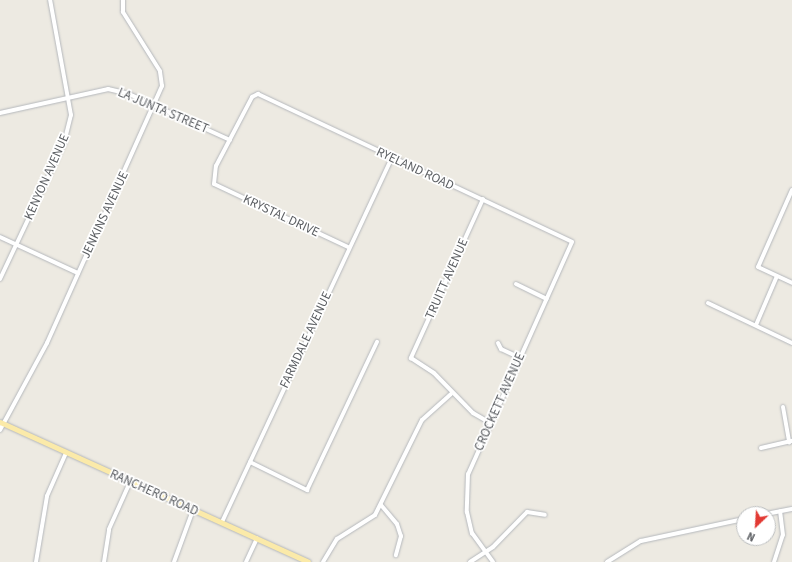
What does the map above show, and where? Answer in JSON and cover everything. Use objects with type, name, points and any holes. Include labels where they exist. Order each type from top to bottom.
[{"type":"main road","name":"RANCHERO ROAD","points":[[1,422],[66,454],[222,522],[308,562]]},
{"type":"street","name":"KENYON AVENUE","points":[[0,279],[64,143],[71,115],[69,95],[52,24],[50,0]]},
{"type":"street","name":"JENKINS AVENUE","points":[[0,430],[1,422],[22,384],[35,369],[78,272],[156,106],[162,86],[160,71],[131,28],[123,12],[123,0]]},
{"type":"street","name":"LA JUNTA STREET","points":[[0,112],[69,95],[108,89],[156,106],[230,140]]},
{"type":"street","name":"RYELAND ROAD","points":[[230,140],[252,98],[258,94],[391,159],[572,242]]},
{"type":"street","name":"KRYSTAL DRIVE","points":[[230,140],[216,166],[214,184],[348,247]]},
{"type":"street","name":"FARMDALE AVENUE","points":[[222,522],[348,247],[391,159]]},
{"type":"street","points":[[792,190],[758,268],[792,283]]},
{"type":"street","name":"TRUITT AVENUE","points":[[451,394],[434,373],[411,358],[483,200]]},
{"type":"street","points":[[0,237],[78,272]]},
{"type":"street","name":"CROCKETT AVENUE","points":[[492,562],[484,553],[472,533],[466,491],[468,474],[572,242]]},
{"type":"street","points":[[756,326],[777,276]]},
{"type":"street","points":[[516,284],[547,299]]},
{"type":"street","points":[[708,303],[792,343]]},
{"type":"street","points":[[250,462],[307,490],[377,342]]},
{"type":"street","points":[[498,344],[501,349],[520,358]]},
{"type":"street","points":[[323,562],[337,539],[371,518],[381,505],[422,420],[451,394],[490,423]]},
{"type":"street","points":[[761,448],[790,441],[783,407]]},
{"type":"street","points":[[36,562],[47,496],[66,454]]},
{"type":"street","points":[[104,562],[109,529],[130,482]]},
{"type":"street","points":[[381,505],[397,524],[401,536],[396,555]]},
{"type":"street","points":[[776,512],[792,509]]},
{"type":"street","points":[[174,562],[193,510]]},
{"type":"street","points":[[774,562],[783,535],[780,511]]},
{"type":"street","points":[[470,562],[484,553],[527,512],[544,515]]},
{"type":"street","points":[[607,562],[641,541],[736,521]]},
{"type":"street","points":[[246,562],[257,538]]}]
